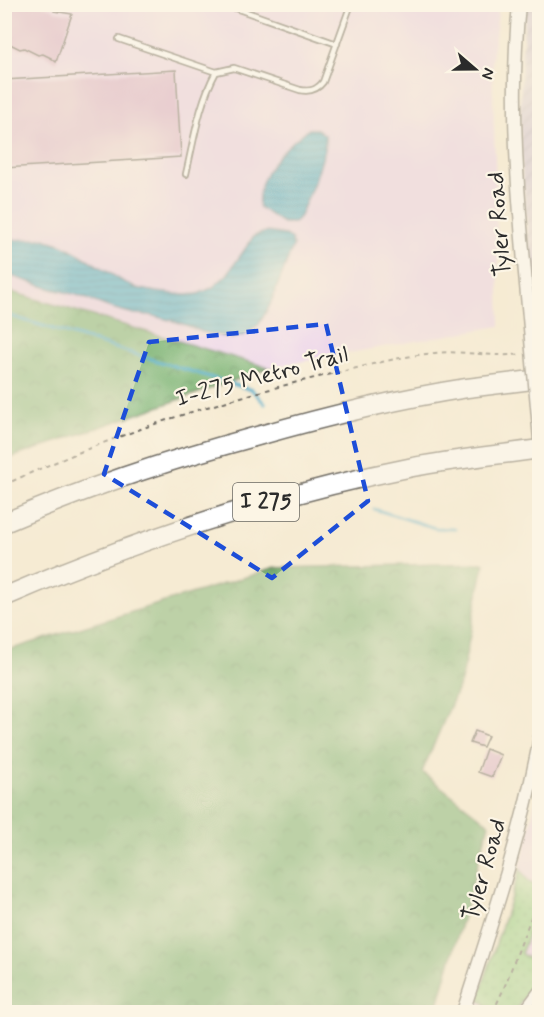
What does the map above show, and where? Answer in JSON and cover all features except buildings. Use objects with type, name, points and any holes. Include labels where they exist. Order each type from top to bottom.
[{"type":"highway","points":[[4,523],[128,476],[288,427],[466,388],[540,379]]},
{"type":"highway","name":"I 275","points":[[4,597],[116,552],[237,511],[299,493],[415,466],[540,449]]},
{"type":"street","name":"Tyler Road","points":[[519,4],[515,68],[516,151],[540,440]]},
{"type":"street","name":"Tyler Road","points":[[463,1012],[522,818],[540,736]]},
{"type":"street","points":[[523,1012],[540,989]]},
{"type":"lane","points":[[224,4],[337,44]]},
{"type":"lane","points":[[118,39],[216,72],[234,68],[300,90],[311,91],[323,82],[351,4]]},
{"type":"lane","points":[[186,174],[199,115],[216,72]]},
{"type":"path","name":"I-275 Metro Trail","points":[[4,485],[38,469],[141,429],[267,389],[399,358],[436,353],[517,355],[528,353]]},
{"type":"path","points":[[493,1012],[540,894]]},
{"type":"highlighted area","points":[[326,324],[368,501],[272,578],[104,474],[149,342]]},
{"type":"shaded area","points":[[4,5],[499,5],[492,61],[500,326],[265,368],[5,291]]},
{"type":"shaded area","points":[[526,5],[539,5],[540,323],[536,324],[522,174],[520,114]]},
{"type":"shaded area","points":[[539,785],[539,1012],[473,1012],[523,857]]},
{"type":"green space","points":[[5,290],[270,368],[5,460]]},
{"type":"green space","points":[[484,563],[461,681],[422,772],[489,824],[436,1012],[5,1012],[5,651],[275,568]]},
{"type":"green space","points":[[520,869],[530,883],[539,886],[539,906],[521,954],[539,963],[539,979],[515,1012],[483,1012],[486,1004],[478,1000]]},
{"type":"water","points":[[309,129],[317,129],[325,135],[320,166],[300,216],[294,223],[283,223],[259,207],[262,184],[274,162],[290,144]]},
{"type":"water","points":[[266,232],[285,235],[292,240],[293,246],[270,305],[259,324],[242,336],[232,338],[203,332],[181,323],[150,315],[134,314],[108,307],[77,295],[5,274],[5,240],[44,239],[63,245],[136,288],[185,295],[198,294],[212,288],[227,275],[254,236]]},
{"type":"waterway","points":[[4,314],[252,390],[265,404]]},
{"type":"waterway","points":[[374,509],[435,528],[455,529]]}]
